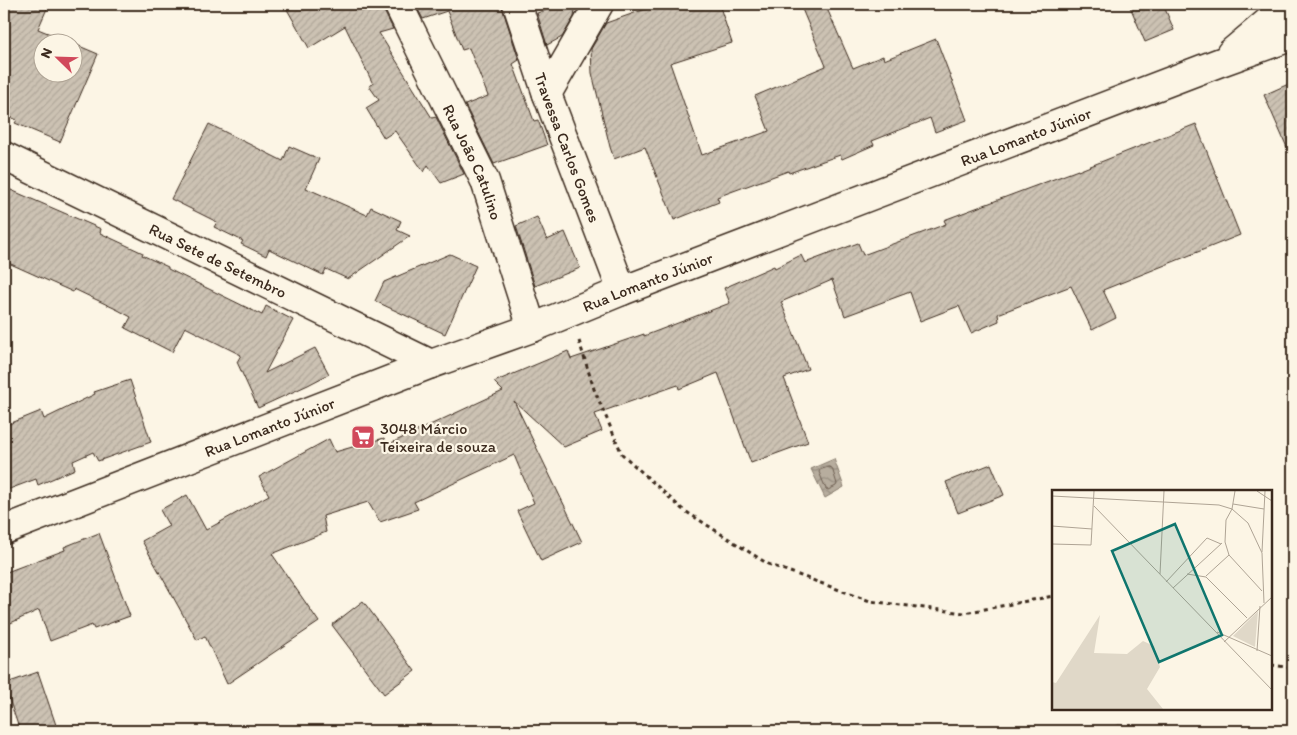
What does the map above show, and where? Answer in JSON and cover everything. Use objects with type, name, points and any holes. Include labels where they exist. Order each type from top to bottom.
[{"type":"street","name":"Rua João Catulino","points":[[398,4],[485,181],[532,328]]},
{"type":"street","name":"Travessa Carlos Gomes","points":[[516,4],[547,94],[622,291]]},
{"type":"street","points":[[547,94],[599,4]]},
{"type":"street","points":[[1218,64],[1288,4]]},
{"type":"street","name":"Rua Lomanto Júnior","points":[[4,530],[431,364],[532,328],[622,291],[1293,36]]},
{"type":"street","name":"Rua Sete de Setembro","points":[[4,156],[431,364]]},
{"type":"path","points":[[570,312],[594,389],[622,454],[682,509],[768,564],[870,601],[964,613],[1052,596]]},
{"type":"path","points":[[1272,665],[1293,668]]},
{"type":"green space","points":[[1118,725],[1185,731],[1111,731]]},
{"type":"water","points":[[834,459],[844,487],[825,498],[811,469]]},
{"type":"building","points":[[4,4],[49,4],[38,29],[45,32],[32,32],[32,82],[82,82],[82,47],[98,54],[60,142],[15,123],[17,120],[4,114]]},
{"type":"building","points":[[284,4],[382,4],[393,29],[379,33],[432,118],[436,117],[464,174],[441,183],[428,165],[424,172],[395,131],[384,138],[366,108],[379,100],[369,86],[373,84],[345,26],[309,48]]},
{"type":"building","points":[[415,4],[501,4],[519,60],[513,64],[534,121],[538,120],[547,145],[494,164],[465,105],[488,96],[469,48],[462,50],[447,11],[423,19]]},
{"type":"building","points":[[564,4],[576,4],[574,17],[562,37],[547,45],[537,13]]},
{"type":"building","points":[[660,4],[719,4],[732,43],[670,63],[702,155],[769,131],[755,96],[826,66],[802,9],[814,4],[825,4],[853,68],[883,56],[884,60],[936,39],[967,120],[935,132],[930,118],[872,141],[874,145],[842,159],[840,155],[789,173],[788,171],[717,197],[719,202],[674,220],[645,147],[614,159],[592,73],[591,49],[606,23]]},
{"type":"building","points":[[1129,4],[1163,4],[1174,30],[1145,42]]},
{"type":"building","points":[[1293,82],[1293,161],[1264,95]]},
{"type":"building","points":[[209,124],[283,161],[289,146],[319,159],[306,188],[367,215],[371,207],[401,221],[397,230],[410,236],[348,279],[326,269],[323,275],[269,249],[266,256],[241,244],[243,241],[214,227],[217,222],[171,199]]},
{"type":"building","points":[[1196,124],[1240,235],[1103,290],[1116,318],[1092,330],[1071,286],[998,314],[999,321],[971,333],[959,306],[920,321],[910,292],[845,316],[832,280],[781,302],[808,369],[784,378],[808,442],[751,463],[718,373],[679,389],[678,385],[595,414],[602,431],[564,447],[514,401],[582,542],[541,561],[517,511],[534,503],[514,455],[414,502],[418,509],[380,522],[368,502],[323,516],[326,532],[272,554],[319,622],[227,684],[205,636],[197,640],[142,541],[169,526],[160,510],[187,495],[206,530],[269,495],[259,477],[329,439],[335,452],[384,438],[387,445],[503,391],[494,382],[568,351],[571,359],[644,334],[644,336],[730,303],[724,288],[774,266],[775,268],[801,255],[805,263],[858,243],[863,255],[946,224],[944,220],[1078,171]]},
{"type":"building","points":[[4,187],[101,229],[100,233],[143,253],[142,255],[168,267],[168,269],[262,315],[266,306],[293,320],[265,373],[315,348],[329,374],[258,408],[237,362],[241,355],[185,327],[172,352],[125,328],[131,317],[74,289],[73,292],[4,261]]},
{"type":"building","points":[[537,217],[547,240],[565,232],[580,268],[535,286],[516,226]]},
{"type":"building","points":[[450,254],[476,266],[445,334],[375,301],[384,282]]},
{"type":"building","points":[[130,380],[151,442],[98,461],[93,452],[73,461],[75,469],[38,485],[36,479],[4,491],[4,426],[41,411],[44,419],[95,394],[94,392]]},
{"type":"building","points":[[991,464],[1004,495],[958,513],[946,482]]},
{"type":"building","points":[[99,533],[130,616],[94,629],[92,625],[50,641],[39,610],[4,626],[4,573],[65,550],[64,547]]},
{"type":"building","points":[[363,601],[415,671],[384,694],[332,625]]},
{"type":"building","points":[[38,672],[58,731],[20,731],[4,684]]},
{"type":"place","name":"3048 Márcio Teixeira de souza","points":[[363,437]]}]
